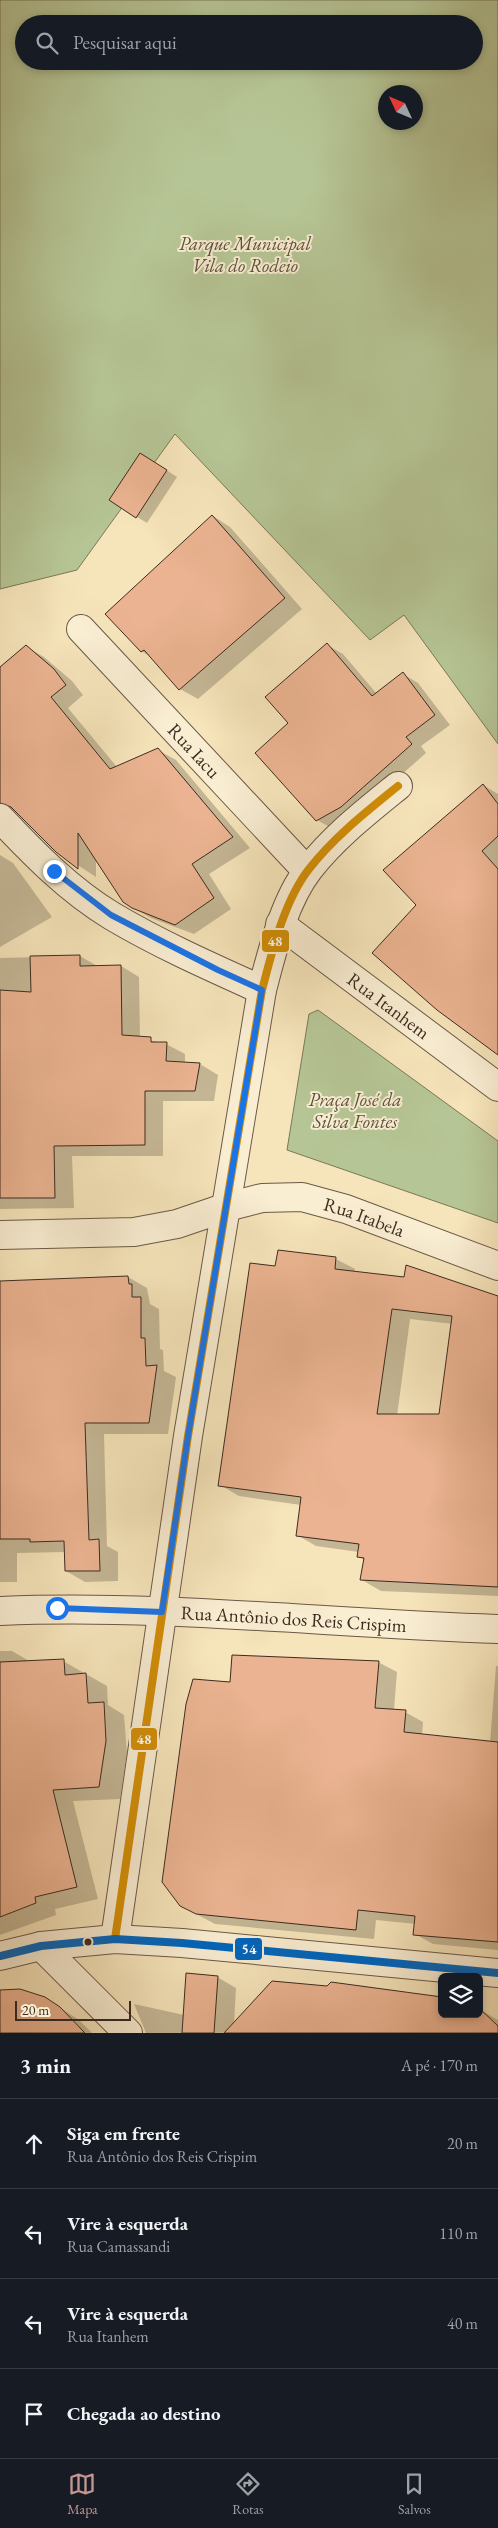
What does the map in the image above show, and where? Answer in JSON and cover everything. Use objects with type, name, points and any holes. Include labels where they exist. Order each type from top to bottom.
[{"type":"street","name":"Rua Iacu","points":[[81,629],[307,871]]},
{"type":"street","points":[[115,1939],[188,1436],[262,990],[280,924],[307,871],[338,836],[398,786]]},
{"type":"street","points":[[0,818],[54,871],[111,915],[218,970],[262,990]]},
{"type":"street","name":"Rua Itanhem","points":[[280,924],[498,1086]]},
{"type":"street","name":"Rua Itabela","points":[[0,1235],[134,1232],[177,1224],[227,1207],[262,1198],[302,1197],[346,1209],[498,1266]]},
{"type":"street","name":"Rua Antônio dos Reis Crispim","points":[[0,1610],[57,1608],[162,1612],[498,1629]]},
{"type":"street","points":[[0,1956],[41,1946],[115,1939],[182,1943],[488,1973],[498,1994]]},
{"type":"street","points":[[41,1946],[128,2033]]},
{"type":"green space","name":"Parque Municipal Vila do Rodeio","points":[[0,0],[498,0],[498,744],[404,615],[370,640],[175,434],[77,570],[0,589]]},
{"type":"green space","name":"Praça José da Silva Fontes","points":[[318,1010],[498,1141],[498,1223],[287,1150],[309,1014]]},
{"type":"building","points":[[140,453],[167,470],[136,518],[109,500]]},
{"type":"building","points":[[212,515],[285,598],[179,690],[144,650],[141,652],[105,614]]},
{"type":"building","points":[[327,643],[372,696],[403,672],[435,715],[406,737],[412,744],[341,807],[316,821],[255,753],[288,723],[265,697]]},
{"type":"building","points":[[26,645],[54,669],[66,685],[51,697],[110,769],[158,748],[233,837],[192,864],[214,898],[175,925],[132,908],[123,902],[78,833],[78,869],[56,852],[11,807],[0,803],[0,667]]},
{"type":"building","points":[[483,784],[498,804],[498,836],[482,851],[498,869],[498,1055],[437,1010],[372,953],[416,905],[383,870]]},
{"type":"building","points":[[80,955],[80,966],[121,965],[122,1035],[151,1037],[151,1042],[167,1042],[166,1061],[200,1063],[195,1091],[145,1091],[145,1145],[54,1146],[55,1198],[0,1198],[0,990],[31,992],[30,956]]},
{"type":"building","points":[[278,1250],[336,1257],[335,1269],[404,1277],[406,1265],[498,1296],[498,1587],[360,1580],[364,1558],[357,1557],[359,1544],[296,1536],[301,1497],[218,1486],[250,1263],[275,1266]],"holes":[[[392,1309],[452,1316],[439,1414],[377,1414]]]},
{"type":"building","points":[[128,1276],[129,1284],[132,1284],[132,1297],[141,1297],[141,1338],[145,1338],[146,1366],[157,1365],[149,1423],[85,1423],[89,1540],[99,1539],[100,1571],[65,1571],[64,1541],[30,1542],[30,1539],[0,1539],[0,1281]]},
{"type":"building","points":[[232,1655],[379,1661],[375,1708],[406,1710],[404,1732],[498,1742],[498,1942],[413,1935],[415,1916],[358,1910],[356,1930],[196,1914],[180,1906],[162,1882],[186,1704],[193,1679],[230,1682]]},
{"type":"building","points":[[64,1659],[65,1675],[86,1673],[88,1703],[104,1702],[106,1741],[99,1787],[53,1790],[77,1887],[35,1897],[36,1903],[0,1917],[0,1662]]},
{"type":"building","points":[[186,1973],[218,1976],[214,2033],[182,2033]]},
{"type":"building","points":[[272,1981],[327,1986],[331,1982],[438,1996],[438,2018],[483,2018],[483,2012],[498,2026],[498,2033],[224,2033]]},
{"type":"building","points":[[20,1989],[45,1997],[60,2007],[85,2033],[0,2033],[0,1990]]},
{"type":"transit line","name":"48","points":[[115,1939],[188,1436],[262,990],[280,927],[300,882],[319,857],[340,836],[362,815],[398,786]]},
{"type":"transit line","name":"54","points":[[0,1956],[41,1946],[115,1939],[182,1943],[498,1973]]},
{"type":"route","points":[[54,871],[111,915],[152,938],[262,990],[188,1436],[162,1612],[57,1608]]}]
